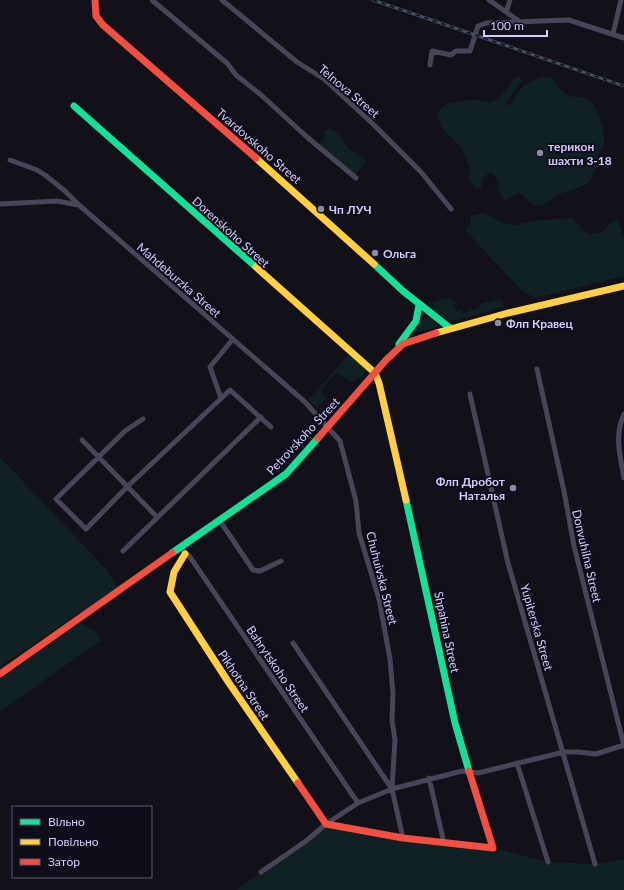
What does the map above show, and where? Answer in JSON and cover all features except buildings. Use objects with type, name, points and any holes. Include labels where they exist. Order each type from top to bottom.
[{"type":"street","name":"Tvardovskoho Street","points":[[95,0],[96,16],[103,25],[321,215],[419,305],[450,328]]},
{"type":"street","points":[[152,0],[227,63],[236,75],[260,94],[307,137],[356,178]]},
{"type":"street","name":"Telnova Street","points":[[222,0],[297,62],[324,79],[374,124],[421,172],[451,209]]},
{"type":"street","points":[[489,0],[519,21]]},
{"type":"street","points":[[506,12],[510,0]]},
{"type":"street","points":[[612,34],[621,0]]},
{"type":"street","points":[[430,65],[432,51],[451,54],[456,51],[470,51],[476,31],[482,24],[519,21],[569,20],[624,38]]},
{"type":"street","name":"Dorenskoho Street","points":[[74,106],[375,373]]},
{"type":"street","name":"Mahdeburzka Street","points":[[10,160],[37,170],[65,191],[79,205],[305,402],[328,426]]},
{"type":"street","points":[[0,204],[57,201],[79,205]]},
{"type":"street","name":"Petrovskoho Street","points":[[0,674],[183,551],[220,521],[286,474],[386,360],[403,344],[450,328],[624,286]]},
{"type":"street","points":[[386,360],[414,326],[420,315],[419,305]]},
{"type":"street","points":[[414,326],[414,332],[417,338]]},
{"type":"street","points":[[221,398],[210,367],[233,339]]},
{"type":"street","name":"Donvuhilna Street","points":[[537,369],[564,491],[574,546],[624,745]]},
{"type":"street","name":"Shpahina Street","points":[[326,824],[403,838],[492,848],[455,723],[425,580],[380,383],[375,373]]},
{"type":"street","points":[[143,419],[125,431],[100,458],[56,499],[86,529],[128,486],[230,390],[271,427]]},
{"type":"street","name":"Yupiterska Street","points":[[470,394],[508,563],[564,752],[595,864]]},
{"type":"street","points":[[624,414],[617,437],[624,478]]},
{"type":"street","points":[[123,550],[261,417]]},
{"type":"street","name":"Chuhuivska Street","points":[[328,426],[340,441],[356,501],[359,533],[379,599],[390,659],[393,692],[392,720],[395,740],[392,789]]},
{"type":"street","points":[[82,440],[157,517]]},
{"type":"street","points":[[220,521],[253,570],[260,570],[281,561]]},
{"type":"street","name":"Bahrytskoho Street","points":[[183,551],[190,557],[358,803]]},
{"type":"street","name":"Pikhotna Street","points":[[183,551],[170,582],[170,592],[229,683],[326,824]]},
{"type":"street","points":[[293,642],[392,789],[403,838]]},
{"type":"street","points":[[261,872],[306,841],[326,824],[358,803],[392,789],[429,778],[462,771],[478,773],[564,752],[596,754],[624,745]]},
{"type":"street","points":[[517,763],[548,862]]},
{"type":"street","points":[[429,778],[444,843]]},
{"type":"shaded area","points":[[520,76],[522,81],[507,101],[508,106],[513,102],[517,94],[527,83],[535,79],[549,76],[554,79],[561,90],[567,95],[586,99],[593,104],[599,117],[605,141],[590,180],[581,187],[559,194],[542,205],[533,204],[518,193],[505,200],[500,193],[497,179],[492,173],[484,178],[481,188],[476,188],[469,180],[469,165],[461,147],[442,129],[437,115],[439,110],[447,104],[474,99],[490,103],[499,98],[515,78]]},
{"type":"shaded area","points":[[329,129],[339,133],[347,146],[366,162],[354,177],[319,144],[326,136],[323,132]]},
{"type":"shaded area","points":[[483,213],[504,223],[514,225],[541,220],[573,218],[583,229],[591,234],[600,232],[618,219],[624,239],[624,276],[535,298],[521,290],[465,230],[470,224],[471,216]]},
{"type":"shaded area","points":[[445,298],[454,300],[456,303],[454,306],[457,311],[462,309],[462,313],[479,308],[480,304],[500,299],[504,303],[502,307],[483,313],[450,320],[440,315],[427,303]]},
{"type":"shaded area","points":[[425,317],[429,317],[437,324],[437,327],[416,332],[416,328]]},
{"type":"shaded area","points":[[351,352],[369,368],[361,377],[354,380],[346,379],[337,372],[321,390],[326,398],[317,408],[308,400]]},
{"type":"shaded area","points":[[0,457],[107,570],[117,587],[0,667]]},
{"type":"shaded area","points":[[81,623],[97,633],[101,640],[0,712],[0,679]]},
{"type":"shaded area","points":[[326,824],[493,848],[548,862],[595,864],[624,859],[624,890],[236,890],[306,841]]},
{"type":"railway","points":[[373,0],[624,86]]},
{"type":"traffic: fast","points":[[74,106],[256,267]]},
{"type":"traffic: fast","points":[[374,264],[403,291],[450,328]]},
{"type":"traffic: fast","points":[[399,344],[416,321],[419,305]]},
{"type":"traffic: fast","points":[[172,553],[286,474],[318,438]]},
{"type":"traffic: fast","points":[[406,500],[455,723],[469,771]]},
{"type":"traffic: slow","points":[[256,158],[374,264]]},
{"type":"traffic: slow","points":[[256,267],[375,373],[379,383],[406,500]]},
{"type":"traffic: slow","points":[[436,333],[508,313],[624,286]]},
{"type":"traffic: slow","points":[[185,554],[174,572],[170,592],[229,683],[298,783]]},
{"type":"traffic: jam","points":[[95,0],[96,16],[103,25],[256,158]]},
{"type":"traffic: jam","points":[[318,438],[386,360],[403,344],[436,333]]},
{"type":"traffic: jam","points":[[0,674],[172,553]]},
{"type":"traffic: jam","points":[[298,783],[326,824],[403,838],[493,848],[469,771]]},
{"type":"place","name":"терикон шахти 3-18","points":[[540,153]]},
{"type":"place","name":"Чп ЛУЧ","points":[[321,209]]},
{"type":"place","name":"Ольга","points":[[375,253]]},
{"type":"place","name":"Флп Кравец","points":[[498,323]]},
{"type":"place","name":"Флп Дробот Наталья","points":[[513,488]]}]
